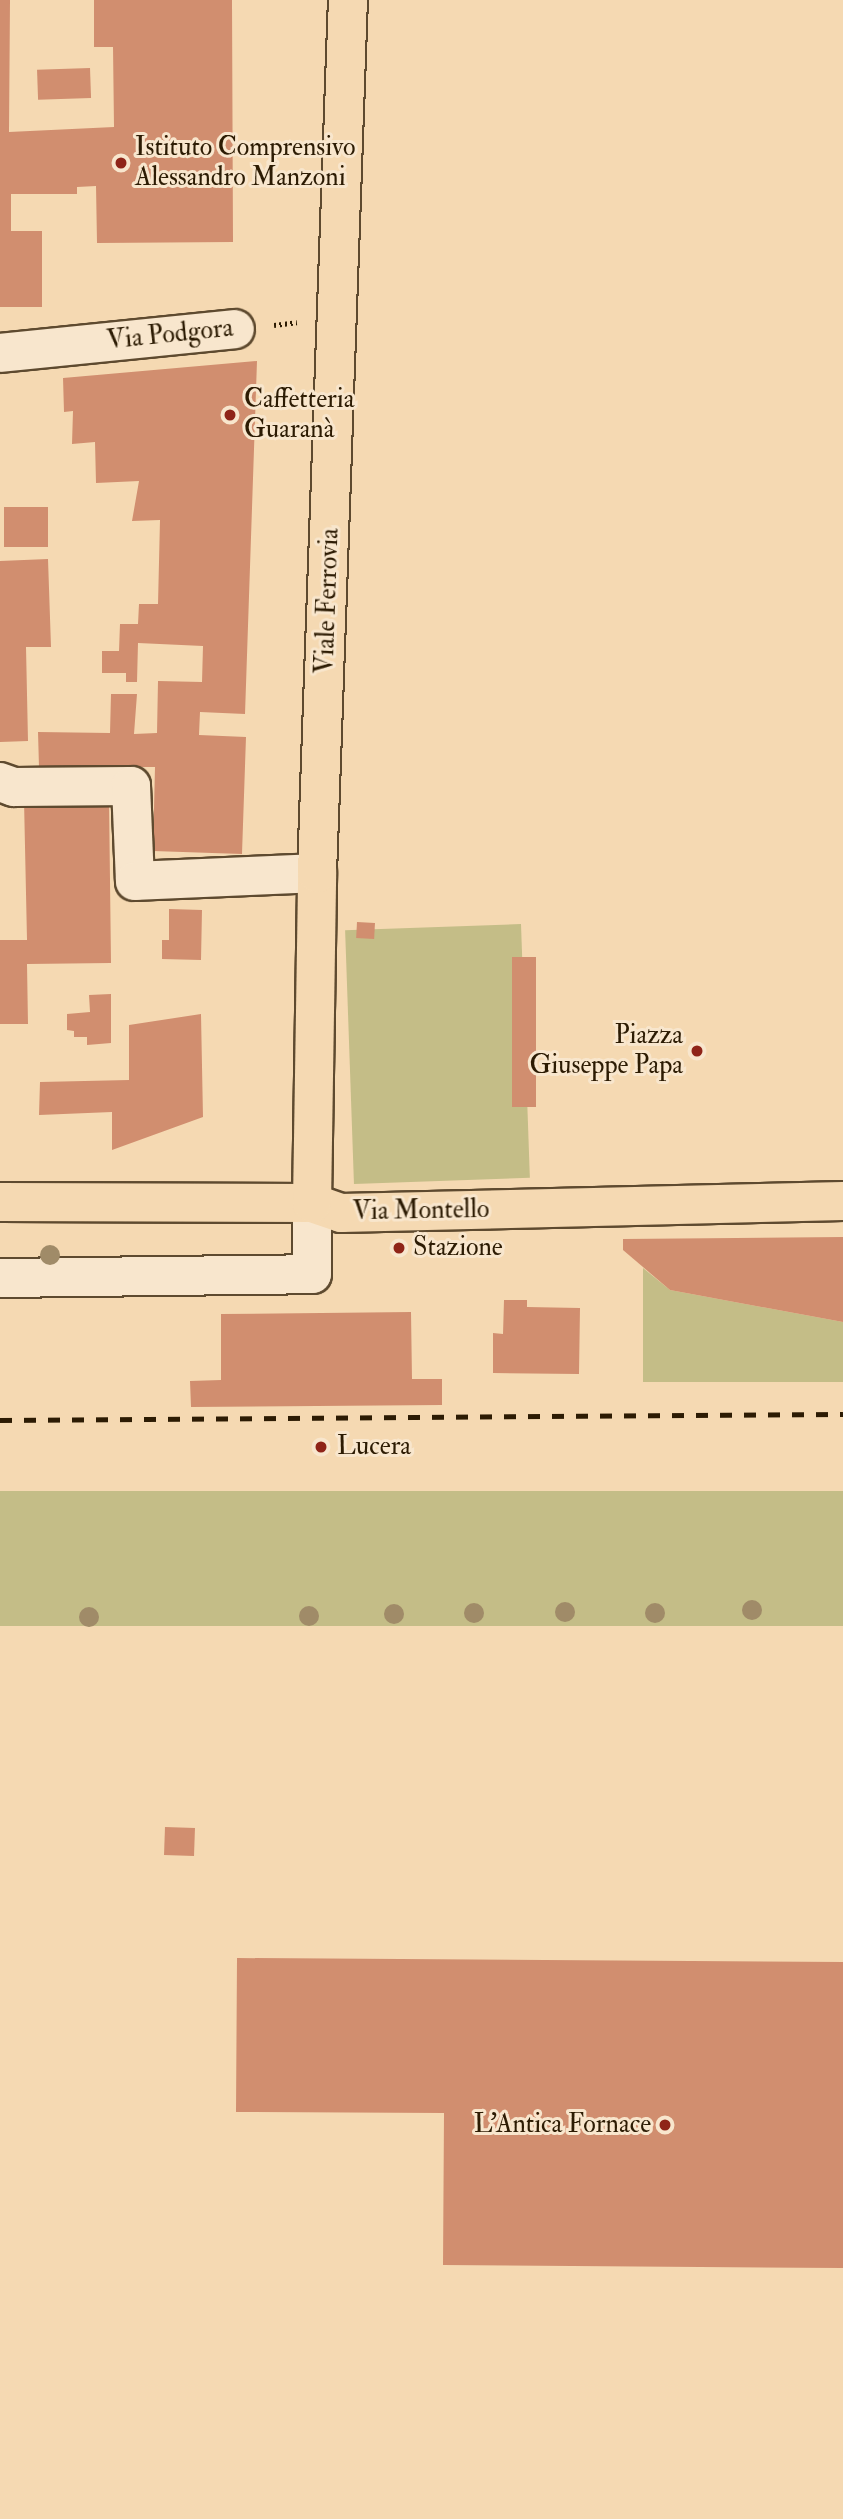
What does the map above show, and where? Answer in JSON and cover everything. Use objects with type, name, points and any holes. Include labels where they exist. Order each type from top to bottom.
[{"type":"main road","name":"Viale Ferrovia","points":[[313,1203],[317,873],[340,318],[348,0]]},
{"type":"main road","name":"Via Montello","points":[[0,1202],[313,1203],[341,1213],[843,1201]]},
{"type":"street","name":"Via Podgora","points":[[0,353],[235,329]]},
{"type":"street","points":[[0,782],[14,787],[131,786],[135,881],[317,873]]},
{"type":"street","points":[[0,1278],[312,1274],[313,1203]]},
{"type":"path","name":"Via Podgora","points":[[235,329],[340,318]]},
{"type":"shaded area","points":[[521,924],[530,1178],[354,1184],[345,930]]},
{"type":"shaded area","points":[[643,1268],[670,1290],[843,1322],[843,1382],[643,1382]]},
{"type":"shaded area","points":[[0,1491],[843,1491],[843,1626],[0,1626]]},
{"type":"building","name":"Istituto Comprensivo Alessandro Manzoni","points":[[0,0],[10,0],[9,132],[114,127],[113,47],[94,47],[94,0],[232,0],[233,242],[97,243],[96,186],[77,187],[77,194],[11,194],[11,231],[42,231],[42,307],[0,307]]},
{"type":"building","points":[[90,68],[91,98],[38,100],[37,70]]},
{"type":"building","points":[[257,361],[245,714],[200,712],[199,735],[246,737],[242,854],[153,851],[155,767],[39,767],[38,732],[110,733],[111,694],[137,694],[134,734],[157,733],[158,681],[202,682],[203,646],[138,643],[137,682],[126,682],[126,673],[102,673],[102,651],[119,651],[120,624],[138,624],[139,604],[158,604],[160,520],[132,521],[139,481],[96,483],[95,442],[72,444],[73,411],[64,412],[63,378]]},
{"type":"building","points":[[4,507],[48,507],[48,547],[4,547]]},
{"type":"building","points":[[48,559],[51,647],[26,647],[28,741],[0,742],[0,561]]},
{"type":"building","points":[[109,798],[111,963],[27,964],[28,1024],[0,1024],[0,940],[27,940],[24,800]]},
{"type":"building","points":[[169,909],[202,910],[201,960],[162,959],[162,940],[169,940]]},
{"type":"building","points":[[357,922],[375,923],[374,939],[356,938]]},
{"type":"building","points":[[512,957],[536,957],[536,1107],[512,1107]]},
{"type":"building","points":[[111,994],[111,1043],[87,1045],[87,1037],[74,1037],[74,1031],[67,1030],[67,1014],[90,1012],[89,995]]},
{"type":"building","points":[[201,1014],[203,1117],[112,1150],[112,1112],[39,1115],[40,1082],[129,1080],[129,1025]]},
{"type":"building","points":[[843,1237],[843,1322],[670,1290],[623,1250],[623,1239]]},
{"type":"building","points":[[504,1300],[527,1300],[527,1307],[580,1308],[579,1374],[493,1373],[493,1333],[503,1334]]},
{"type":"building","points":[[411,1312],[412,1379],[442,1379],[442,1405],[191,1407],[190,1381],[221,1380],[221,1314]]},
{"type":"building","points":[[165,1827],[195,1828],[194,1856],[164,1855]]},
{"type":"building","points":[[237,1958],[843,1962],[843,2268],[443,2265],[444,2113],[236,2112]]},
{"type":"railway","points":[[0,1420],[843,1414]]},
{"type":"place","name":"Istituto Comprensivo Alessandro Manzoni","points":[[121,163]]},
{"type":"place","name":"Caffetteria Guaranà","points":[[230,415]]},
{"type":"place","name":"Piazza Giuseppe Papa","points":[[697,1051]]},
{"type":"place","name":"Stazione","points":[[399,1248]]},
{"type":"place","name":"Lucera","points":[[321,1447]]},
{"type":"place","name":"L'Antica Fornace","points":[[665,2125]]}]
